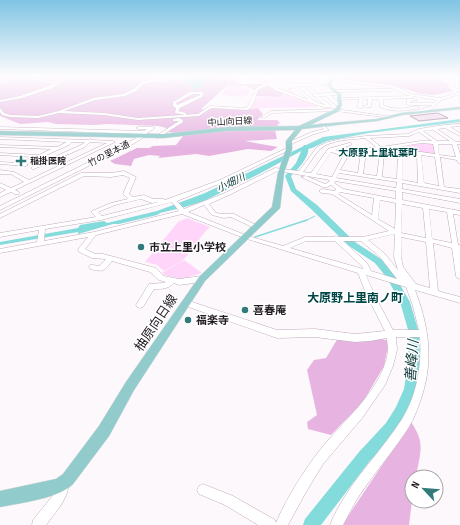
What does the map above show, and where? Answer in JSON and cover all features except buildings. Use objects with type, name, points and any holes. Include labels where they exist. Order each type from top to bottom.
[{"type":"main road","points":[[300,128],[326,115],[338,102]]},
{"type":"main road","name":"中山向日線","points":[[0,133],[157,137],[227,129],[300,128],[377,120],[411,113],[460,108]]},
{"type":"main road","name":"柚原向日線","points":[[63,484],[104,431],[130,386],[202,279],[277,206],[283,167],[289,146],[293,135],[300,128]]},
{"type":"main road","points":[[0,499],[56,487],[63,484]]},
{"type":"street","points":[[0,109],[3,114],[10,116],[45,116],[88,100]]},
{"type":"street","points":[[178,107],[175,106],[174,103],[180,100]]},
{"type":"street","points":[[191,100],[178,107],[176,112],[189,114],[203,112]]},
{"type":"street","points":[[59,112],[104,114],[138,119],[191,116],[212,107],[247,108],[252,100]]},
{"type":"street","points":[[305,100],[314,104]]},
{"type":"street","points":[[311,100],[322,107],[338,102]]},
{"type":"street","points":[[322,100],[328,106]]},
{"type":"street","points":[[333,100],[337,104],[338,102],[391,117]]},
{"type":"street","points":[[326,115],[263,117],[271,112],[298,111],[350,100]]},
{"type":"street","points":[[362,100],[360,107],[370,106],[371,100]]},
{"type":"street","points":[[380,100],[382,106]]},
{"type":"street","points":[[393,100],[394,106]]},
{"type":"street","points":[[408,100],[409,104],[435,105]]},
{"type":"street","points":[[435,105],[439,100]]},
{"type":"street","points":[[411,113],[425,110],[448,100]]},
{"type":"street","points":[[382,106],[394,106],[402,110]]},
{"type":"street","points":[[382,106],[391,110],[419,107],[425,110]]},
{"type":"street","points":[[298,111],[301,116]]},
{"type":"street","points":[[150,118],[146,121],[182,121],[157,137]]},
{"type":"street","points":[[0,124],[38,125],[42,129]]},
{"type":"street","points":[[0,235],[101,218],[171,201],[222,181],[313,133],[327,130],[321,125]]},
{"type":"street","points":[[301,174],[319,148],[324,145],[343,140],[366,137],[409,136],[419,130],[460,125]]},
{"type":"street","points":[[444,126],[458,132],[460,135]]},
{"type":"street","points":[[0,128],[145,132],[153,128],[107,127],[95,130]]},
{"type":"street","points":[[383,136],[400,150],[459,161],[454,142],[433,128]]},
{"type":"street","points":[[0,163],[23,163],[58,148],[72,140],[83,130]]},
{"type":"street","points":[[306,130],[313,133]]},
{"type":"street","points":[[419,130],[435,141],[442,188]]},
{"type":"street","points":[[141,137],[146,134],[145,132]]},
{"type":"street","name":"竹の里本通","points":[[0,208],[141,137]]},
{"type":"street","points":[[366,137],[380,148],[382,152],[379,178]]},
{"type":"street","points":[[0,138],[113,142],[0,195]]},
{"type":"street","points":[[34,168],[83,146],[90,140]]},
{"type":"street","points":[[312,176],[330,150],[341,145],[371,140]]},
{"type":"street","points":[[301,174],[301,176],[325,186],[332,181],[346,156],[354,152],[395,145],[435,141],[460,143]]},
{"type":"street","points":[[0,146],[58,148]]},
{"type":"street","points":[[330,150],[346,156]]},
{"type":"street","points":[[360,174],[364,150]]},
{"type":"street","points":[[336,525],[356,490],[406,422],[421,387],[425,364],[426,345],[418,310],[408,284],[396,261],[400,150]]},
{"type":"street","points":[[419,153],[421,185]]},
{"type":"street","points":[[0,154],[40,156]]},
{"type":"street","points":[[23,163],[58,178]]},
{"type":"street","points":[[0,251],[94,234],[186,214],[205,203],[283,167],[301,174],[332,181],[460,201]]},
{"type":"street","points":[[337,170],[460,191]]},
{"type":"street","points":[[0,172],[12,173],[29,182]]},
{"type":"street","points":[[0,216],[83,174],[111,175],[124,173],[133,177],[126,194],[132,199]]},
{"type":"street","name":"竹の里本通","points":[[0,205],[58,178]]},
{"type":"street","points":[[332,181],[340,189],[337,192]]},
{"type":"street","points":[[0,185],[17,193]]},
{"type":"street","points":[[322,191],[377,198],[460,213]]},
{"type":"street","points":[[337,192],[397,233],[458,246]]},
{"type":"street","points":[[101,218],[94,212],[132,199],[144,197],[152,200],[171,201],[186,214],[246,237],[460,300]]},
{"type":"street","points":[[375,219],[377,198]]},
{"type":"street","points":[[205,203],[214,214],[224,216],[232,215],[256,227]]},
{"type":"street","points":[[426,206],[434,292]]},
{"type":"street","points":[[450,211],[458,246],[460,276]]},
{"type":"street","points":[[40,244],[42,228]]},
{"type":"street","points":[[0,229],[10,233]]},
{"type":"street","points":[[284,248],[305,239],[362,238],[397,233]]},
{"type":"street","points":[[94,234],[81,250],[94,256],[103,256],[153,270],[162,278],[179,282],[202,279]]},
{"type":"street","points":[[281,525],[299,492],[325,453],[361,411],[379,387],[390,362],[393,334],[371,296],[365,264],[336,238]]},
{"type":"street","points":[[362,238],[382,255],[402,280],[408,284]]},
{"type":"street","points":[[93,267],[101,269],[109,260]]},
{"type":"street","points":[[140,305],[152,286],[164,286],[170,283]]},
{"type":"street","points":[[186,303],[277,334],[315,332],[355,338],[422,333]]},
{"type":"street","points":[[38,525],[60,496],[63,484]]},
{"type":"street","points":[[203,490],[229,500],[270,525]]},
{"type":"shaded area","points":[[0,100],[211,100],[201,109],[206,110],[214,108],[239,110],[258,108],[263,114],[257,120],[277,120],[280,123],[277,125],[279,126],[264,128],[172,134],[172,132],[165,132],[166,128],[159,126],[56,124],[48,122],[20,124],[0,116]]},
{"type":"shaded area","points":[[254,100],[303,100],[319,107],[259,108],[250,107]]},
{"type":"shaded area","points":[[223,130],[275,130],[277,139],[245,141],[278,147],[271,151],[248,149],[209,156],[196,154],[158,158],[160,156],[149,155],[134,159],[131,166],[115,164],[110,161],[137,148],[176,145],[184,135]]},
{"type":"shaded area","points":[[434,142],[435,154],[400,149],[398,146]]},
{"type":"shaded area","points":[[187,218],[210,227],[188,255],[182,261],[164,271],[157,265],[145,262],[178,222]]},
{"type":"shaded area","points":[[184,260],[202,273],[182,279],[164,275],[162,273]]},
{"type":"shaded area","points":[[338,338],[382,339],[389,341],[384,366],[363,402],[331,435],[308,429],[307,422],[317,415],[307,370],[314,360],[326,358]]},
{"type":"shaded area","points":[[411,422],[419,436],[421,448],[417,469],[404,469],[404,509],[411,509],[409,525],[342,525]]},
{"type":"water","name":"小畑川","points":[[460,119],[460,122],[369,133],[327,141],[312,148],[303,150],[204,201],[157,215],[119,224],[113,224],[78,234],[78,232],[0,245],[0,242],[78,228],[80,225],[104,221],[107,223],[157,211],[205,193],[323,137]]},
{"type":"waterway","name":"善峰川","points":[[306,146],[299,164],[288,176],[293,190],[314,207],[352,244],[378,261],[391,276],[405,302],[414,333],[414,364],[410,389],[401,412],[391,428],[364,457],[311,525]]},
{"type":"waterway","points":[[307,220],[315,216]]},
{"type":"waterway","points":[[255,237],[307,220]]},
{"type":"place","name":"稲掛医院","points":[[21,161]]},
{"type":"place","name":"市立上里小学校","points":[[141,247]]},
{"type":"place","name":"喜春庵","points":[[245,310]]},
{"type":"place","name":"福楽寺","points":[[188,320]]},
{"type":"district","name":"大原野上里紅葉町","points":[[378,153]]},
{"type":"district","name":"大原野上里南ノ町","points":[[355,298]]}]
